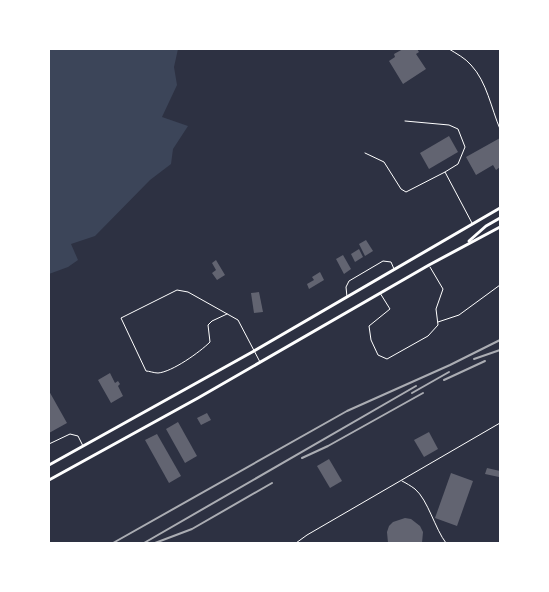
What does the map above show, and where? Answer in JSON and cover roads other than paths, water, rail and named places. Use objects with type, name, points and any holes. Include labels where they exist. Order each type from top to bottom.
[{"type":"main road","points":[[49,464],[254,350],[500,208]]},
{"type":"main road","points":[[465,245],[486,226],[500,218]]},
{"type":"main road","points":[[49,480],[429,265],[500,227]]},
{"type":"lane","points":[[449,49],[473,66],[488,93],[494,116],[500,129]]},
{"type":"lane","points":[[365,153],[384,162],[401,189],[406,192],[458,164],[465,147],[458,129],[449,125],[404,120]]},
{"type":"lane","points":[[445,172],[473,224]]},
{"type":"lane","points":[[347,297],[346,287],[349,281],[383,261],[391,262],[394,269]]},
{"type":"lane","points":[[380,293],[390,309],[369,326],[378,355],[387,359],[428,336],[438,325],[436,309],[443,289],[429,265]]},
{"type":"lane","points":[[437,322],[459,315],[500,285]]},
{"type":"lane","points":[[228,314],[212,320],[208,325],[210,342],[204,348],[175,366],[157,373],[146,371],[120,318],[177,290],[188,292],[228,314],[238,320],[260,362]]},
{"type":"lane","points":[[296,543],[401,480],[500,424]]},
{"type":"lane","points":[[49,444],[70,434],[77,436],[83,446]]},
{"type":"lane","points":[[401,480],[416,490],[446,543]]},
{"type":"railway","points":[[113,543],[347,411],[450,365],[500,340]]},
{"type":"railway","points":[[474,359],[500,350]]},
{"type":"railway","points":[[444,380],[485,361]]},
{"type":"railway","points":[[412,393],[449,372]]},
{"type":"railway","points":[[144,543],[416,386]]},
{"type":"railway","points":[[302,458],[328,446],[423,393]]},
{"type":"railway","points":[[155,543],[192,529],[272,483]]}]
